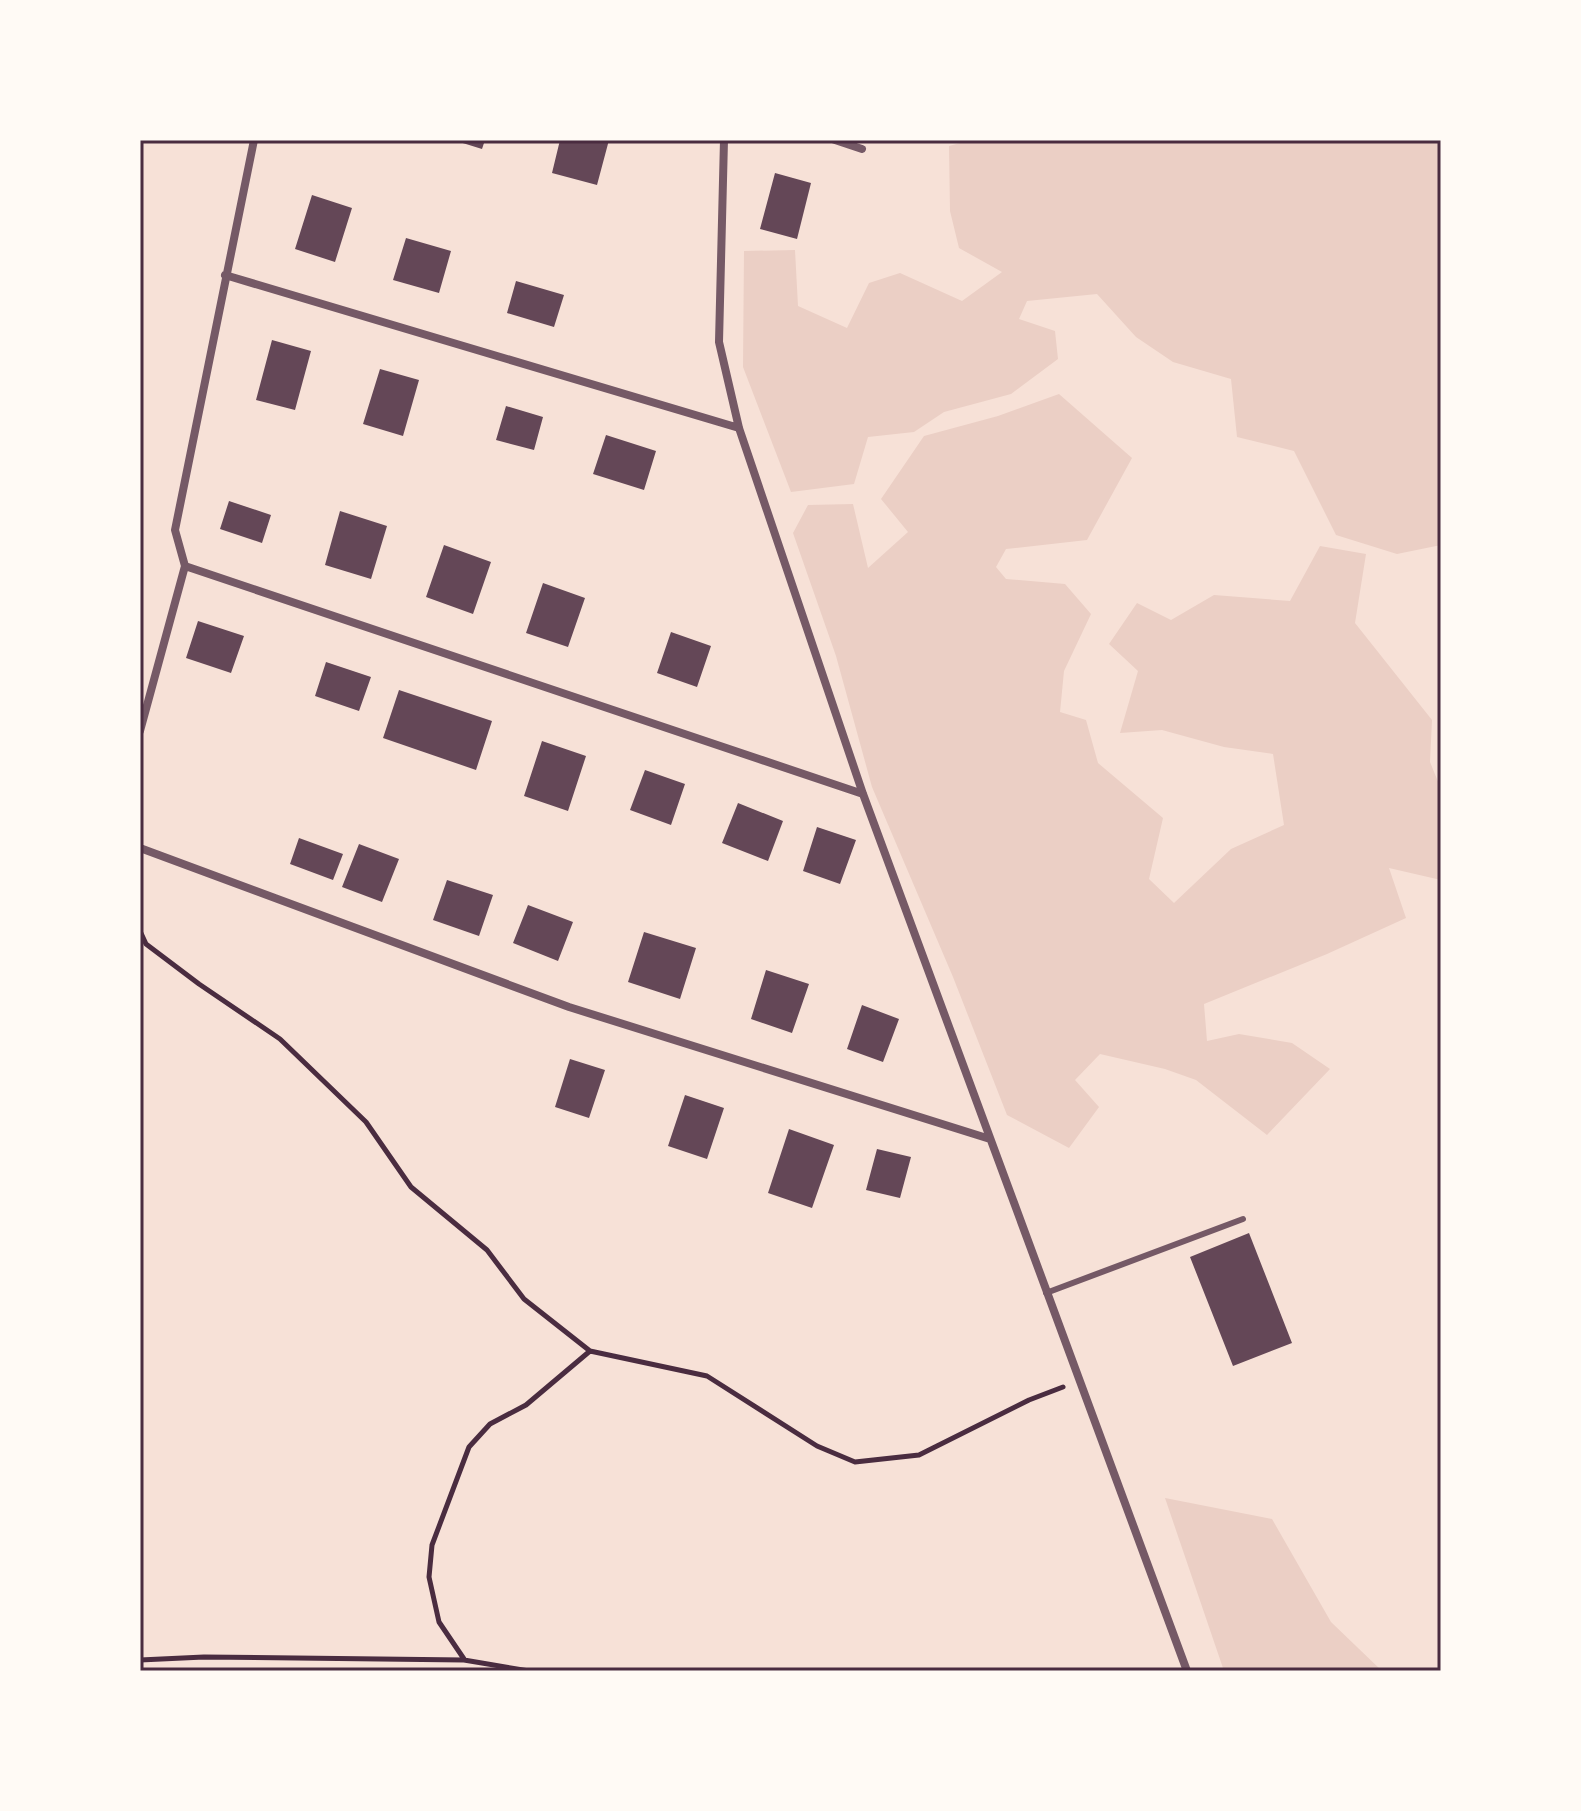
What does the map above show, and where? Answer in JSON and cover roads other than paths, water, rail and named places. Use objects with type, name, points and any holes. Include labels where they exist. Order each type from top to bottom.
[{"type":"street","points":[[140,731],[185,566],[175,530],[254,140]]},
{"type":"street","points":[[724,140],[719,342],[739,428],[863,794],[1187,1671]]},
{"type":"street","points":[[835,140],[862,149]]},
{"type":"street","points":[[225,275],[739,428]]},
{"type":"street","points":[[185,566],[863,794]]},
{"type":"street","points":[[140,848],[569,1007],[990,1139]]},
{"type":"lane","points":[[1046,1293],[1243,1219]]}]
